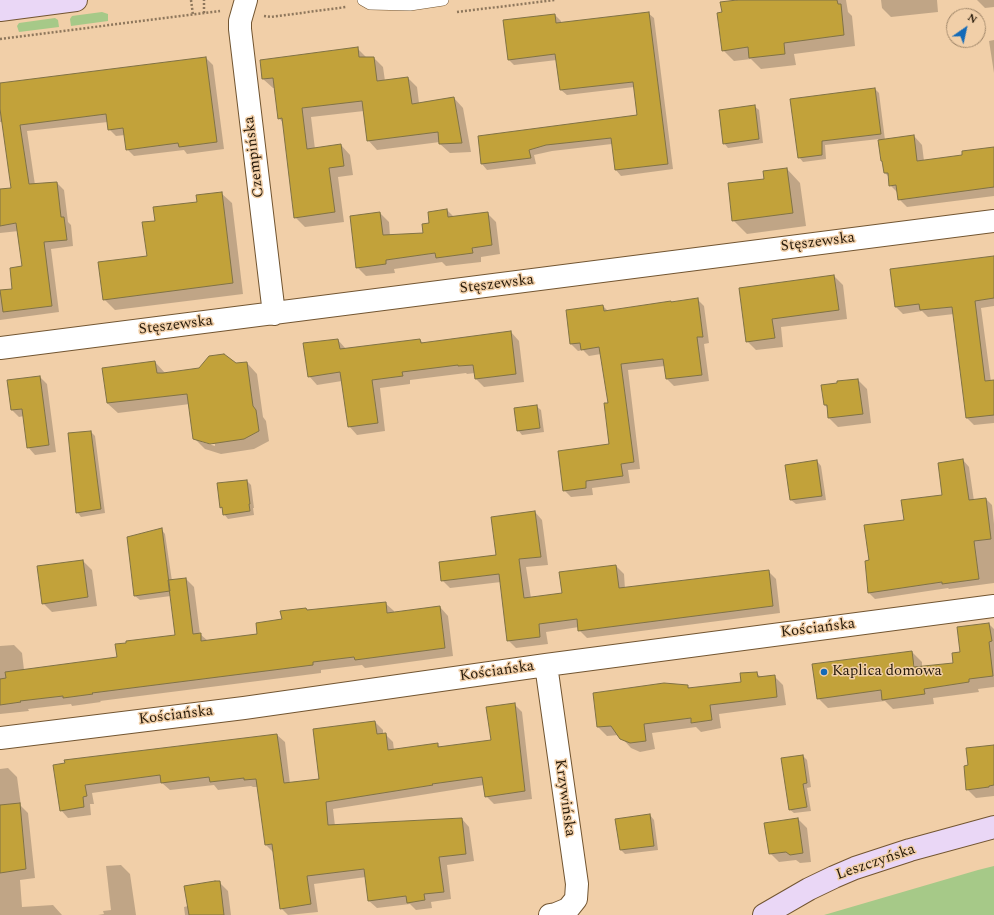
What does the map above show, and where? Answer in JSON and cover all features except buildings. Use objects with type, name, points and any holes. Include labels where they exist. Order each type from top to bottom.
[{"type":"street","points":[[0,10],[76,0]]},
{"type":"street","name":"Czempińska","points":[[244,6],[240,29],[274,314]]},
{"type":"street","name":"Stęszewska","points":[[0,348],[994,221]]},
{"type":"street","name":"Kościańska","points":[[0,738],[244,708],[546,665],[994,606]]},
{"type":"street","name":"Krzywińska","points":[[546,665],[577,884],[576,900],[568,909],[550,915]]},
{"type":"street","name":"Leszczyńska","points":[[764,915],[834,876],[910,850],[994,827]]},
{"type":"lane","points":[[367,2],[410,5],[443,0]]},
{"type":"path","points":[[191,0],[193,15]]},
{"type":"path","points":[[204,0],[204,13]]},
{"type":"path","points":[[456,12],[555,0]]},
{"type":"path","points":[[0,39],[193,15],[244,6],[271,17],[367,2]]},
{"type":"green space","points":[[102,12],[108,14],[108,21],[71,26],[70,19],[72,16]]},
{"type":"green space","points":[[55,18],[58,20],[59,27],[19,32],[17,26],[19,23]]},
{"type":"green space","points":[[994,866],[994,915],[824,915],[978,870]]},
{"type":"place","name":"Kaplica domowa","points":[[824,672]]}]
